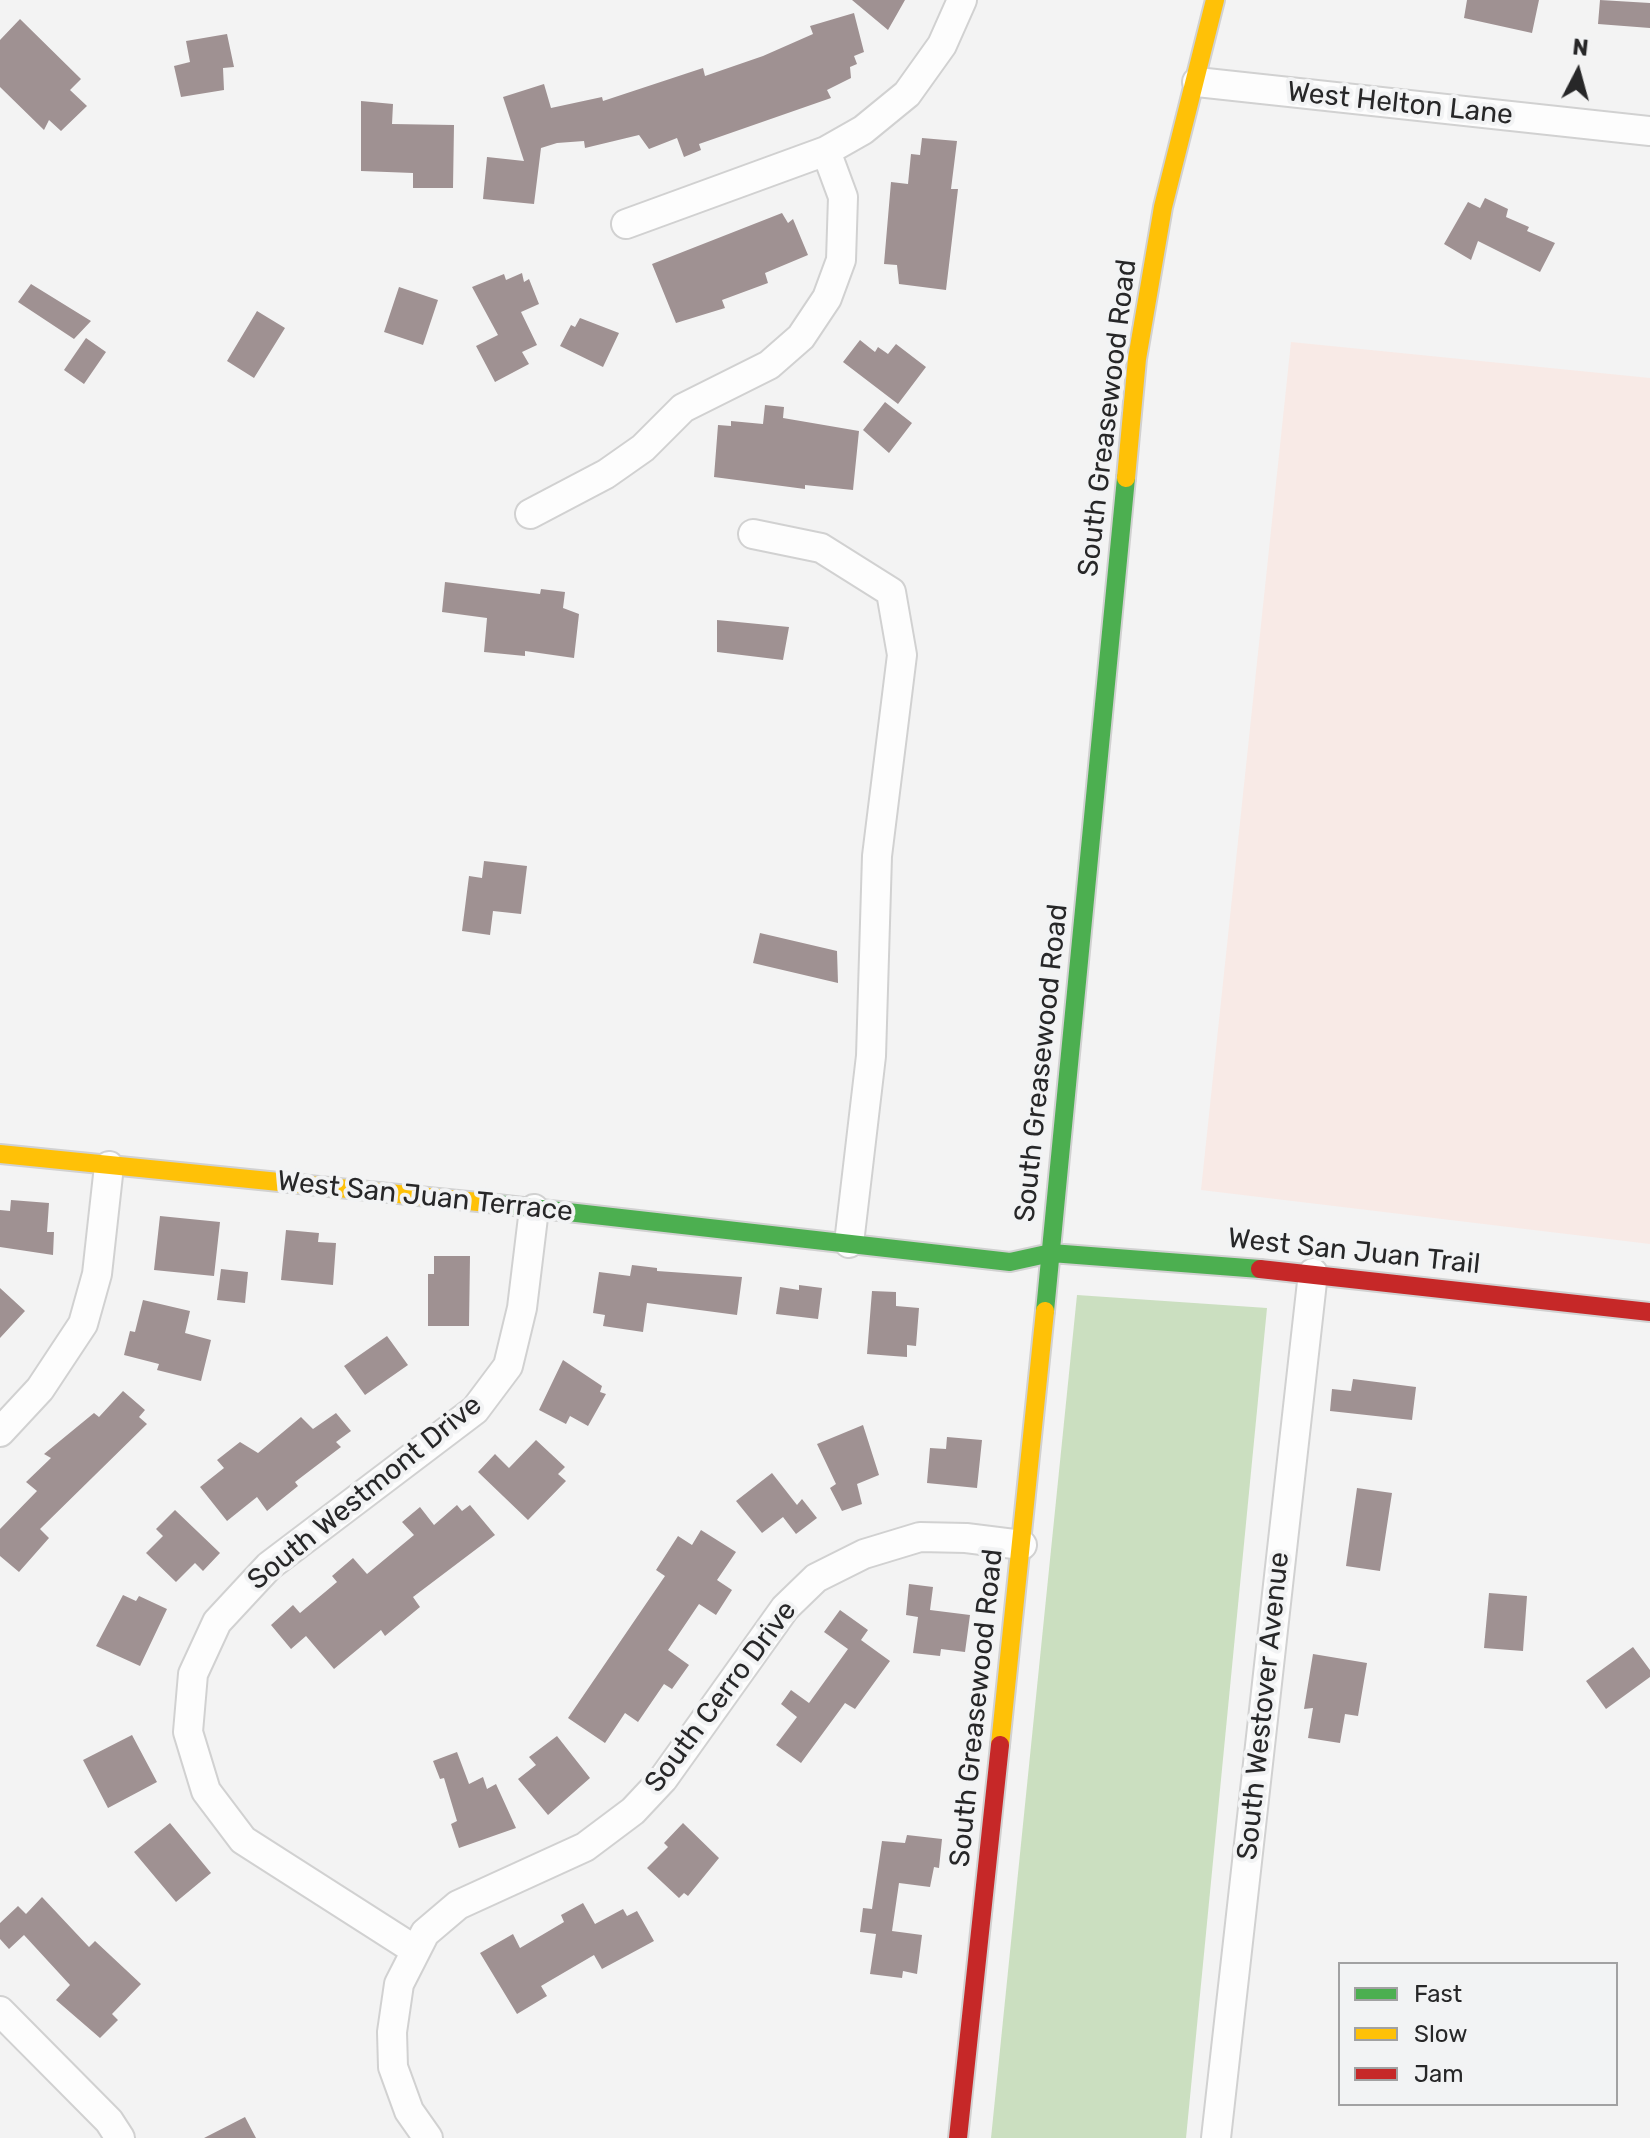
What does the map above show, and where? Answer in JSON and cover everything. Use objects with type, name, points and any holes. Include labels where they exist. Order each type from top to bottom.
[{"type":"street","points":[[626,224],[826,151],[863,130],[907,94],[942,45],[962,0]]},
{"type":"street","name":"South Greasewood Road","points":[[958,2138],[1022,1545],[1137,359],[1163,207],[1197,82],[1215,0]]},
{"type":"street","name":"West Helton Lane","points":[[1197,82],[1650,131]]},
{"type":"street","points":[[530,514],[606,474],[643,448],[683,408],[769,365],[801,337],[827,298],[841,260],[843,197],[826,151]]},
{"type":"street","points":[[753,534],[821,548],[891,592],[902,655],[877,856],[871,1056],[849,1243]]},
{"type":"street","name":"West San Juan Terrace","points":[[0,1154],[1010,1262],[1051,1253]]},
{"type":"street","points":[[0,1432],[40,1389],[83,1324],[97,1274],[109,1166]]},
{"type":"street","name":"South Westmont Drive","points":[[415,1950],[243,1840],[206,1791],[188,1732],[193,1674],[217,1622],[269,1566],[475,1410],[500,1377],[508,1366],[522,1308],[534,1209]]},
{"type":"street","name":"West San Juan Trail","points":[[1051,1253],[1313,1273],[1650,1312]]},
{"type":"street","name":"South Westover Avenue","points":[[1216,2138],[1313,1273]]},
{"type":"street","name":"South Cerro Drive","points":[[428,2138],[409,2111],[393,2067],[392,2032],[399,1984],[425,1933],[458,1905],[585,1847],[633,1811],[663,1779],[785,1608],[816,1578],[864,1554],[920,1537],[966,1538],[1022,1545]]},
{"type":"street","points":[[0,2011],[109,2121],[120,2138]]},
{"type":"shaded area","points":[[1291,342],[1650,378],[1650,1244],[1201,1190]]},
{"type":"green space","points":[[1077,1295],[1267,1308],[1186,2138],[991,2138]]},
{"type":"building","points":[[852,0],[905,0],[888,30]]},
{"type":"building","points":[[1467,0],[1539,0],[1532,33],[1464,18]]},
{"type":"building","points":[[1600,0],[1650,3],[1650,28],[1598,24]]},
{"type":"building","points":[[854,13],[864,52],[854,56],[857,64],[850,67],[851,78],[827,90],[831,98],[699,144],[701,150],[684,157],[677,138],[649,149],[639,135],[585,148],[584,141],[557,143],[541,148],[534,204],[483,199],[487,157],[524,161],[503,97],[544,84],[551,108],[602,97],[603,101],[703,68],[705,76],[763,56],[813,34],[810,26]]},
{"type":"building","points":[[20,19],[81,79],[70,90],[87,106],[61,131],[49,120],[44,130],[0,87],[0,40]]},
{"type":"building","points":[[227,34],[234,67],[223,68],[224,90],[181,97],[174,66],[190,62],[186,41]]},
{"type":"building","points":[[361,101],[393,104],[392,124],[454,125],[453,188],[413,188],[413,173],[361,171]]},
{"type":"building","points":[[922,138],[957,141],[951,189],[958,189],[946,290],[899,284],[897,265],[884,264],[891,182],[908,184],[911,154],[920,155]]},
{"type":"building","points":[[1485,198],[1508,209],[1506,217],[1529,227],[1527,231],[1555,243],[1540,272],[1478,241],[1471,260],[1444,244],[1468,202],[1480,208]]},
{"type":"building","points":[[782,213],[788,223],[793,219],[808,255],[765,273],[768,283],[722,300],[725,308],[676,323],[652,264]]},
{"type":"building","points":[[522,273],[524,282],[529,279],[539,304],[521,312],[537,345],[522,352],[529,364],[495,382],[476,346],[498,335],[472,287],[504,274],[506,280]]},
{"type":"building","points":[[31,284],[91,321],[74,339],[18,302]]},
{"type":"building","points":[[399,287],[438,300],[423,345],[384,332]]},
{"type":"building","points":[[257,311],[285,328],[254,378],[227,361]]},
{"type":"building","points":[[580,318],[619,333],[603,367],[560,346],[571,325],[575,327]]},
{"type":"building","points":[[86,338],[106,352],[84,384],[64,370]]},
{"type":"building","points":[[860,340],[875,352],[878,347],[888,354],[896,344],[926,367],[898,404],[843,362]]},
{"type":"building","points":[[885,402],[912,423],[889,453],[863,430]]},
{"type":"building","points":[[765,405],[784,407],[783,418],[859,431],[853,490],[805,485],[805,489],[714,477],[718,425],[731,426],[731,421],[763,424]]},
{"type":"building","points":[[445,582],[540,594],[541,589],[565,592],[563,608],[579,614],[574,658],[525,651],[525,656],[484,652],[487,618],[442,612]]},
{"type":"building","points":[[717,620],[789,627],[783,660],[717,652]]},
{"type":"building","points":[[484,861],[527,866],[521,914],[493,911],[490,935],[462,931],[469,876],[482,878]]},
{"type":"building","points":[[760,933],[837,951],[838,983],[753,963]]},
{"type":"building","points":[[11,1200],[49,1203],[47,1232],[54,1232],[53,1255],[0,1247],[0,1210],[10,1211]]},
{"type":"building","points":[[160,1216],[220,1222],[214,1276],[154,1270]]},
{"type":"building","points":[[286,1230],[319,1233],[318,1242],[336,1243],[333,1285],[281,1280]]},
{"type":"building","points":[[434,1256],[470,1256],[469,1326],[428,1326],[428,1274],[434,1274]]},
{"type":"building","points":[[632,1265],[657,1268],[657,1271],[742,1277],[737,1315],[647,1303],[643,1332],[603,1326],[605,1315],[593,1313],[599,1272],[630,1276]]},
{"type":"building","points":[[221,1269],[248,1272],[245,1303],[217,1300]]},
{"type":"building","points":[[799,1285],[822,1288],[818,1319],[776,1314],[780,1287],[799,1290]]},
{"type":"building","points":[[0,1288],[25,1311],[0,1338]]},
{"type":"building","points":[[872,1291],[896,1292],[896,1306],[919,1308],[916,1346],[907,1345],[907,1357],[867,1354]]},
{"type":"building","points":[[143,1300],[190,1311],[185,1333],[211,1340],[201,1381],[157,1370],[159,1364],[124,1355],[130,1331],[135,1332]]},
{"type":"building","points":[[387,1336],[408,1365],[365,1395],[344,1366]]},
{"type":"building","points":[[563,1360],[602,1386],[600,1392],[606,1394],[588,1426],[570,1416],[566,1424],[539,1410]]},
{"type":"building","points":[[1353,1379],[1416,1387],[1412,1420],[1330,1411],[1332,1389],[1351,1391]]},
{"type":"building","points":[[123,1391],[145,1410],[139,1417],[147,1424],[40,1529],[49,1538],[19,1572],[0,1556],[0,1529],[37,1491],[26,1482],[51,1458],[44,1454],[94,1413],[99,1417]]},
{"type":"building","points":[[336,1413],[351,1431],[336,1442],[341,1447],[295,1482],[298,1486],[267,1511],[257,1497],[227,1521],[200,1487],[224,1468],[217,1460],[240,1442],[258,1453],[301,1417],[313,1429]]},
{"type":"building","points":[[863,1425],[879,1475],[857,1484],[862,1504],[842,1511],[830,1488],[836,1484],[817,1444]]},
{"type":"building","points":[[947,1437],[982,1440],[977,1488],[927,1483],[930,1448],[946,1449]]},
{"type":"building","points":[[536,1440],[565,1467],[558,1474],[566,1481],[528,1520],[478,1472],[495,1454],[509,1468]]},
{"type":"building","points":[[772,1473],[797,1505],[802,1499],[817,1518],[796,1534],[783,1517],[762,1533],[736,1501]]},
{"type":"building","points":[[1357,1488],[1392,1493],[1380,1571],[1346,1566]]},
{"type":"building","points":[[457,1505],[462,1511],[470,1505],[495,1535],[413,1597],[420,1607],[385,1636],[381,1630],[334,1669],[306,1636],[291,1649],[271,1625],[293,1605],[300,1613],[337,1582],[332,1576],[353,1558],[367,1574],[414,1535],[402,1522],[420,1507],[434,1525]]},
{"type":"building","points":[[175,1510],[220,1553],[203,1571],[195,1563],[176,1582],[146,1553],[163,1536],[156,1529]]},
{"type":"building","points":[[701,1530],[736,1552],[717,1580],[732,1590],[716,1615],[699,1604],[668,1650],[689,1665],[672,1689],[664,1684],[638,1722],[625,1713],[605,1743],[568,1718],[665,1576],[656,1570],[678,1536],[692,1545]]},
{"type":"building","points":[[909,1584],[933,1587],[930,1610],[970,1615],[965,1652],[941,1649],[940,1656],[913,1653],[918,1617],[906,1615]]},
{"type":"building","points":[[1489,1593],[1527,1596],[1523,1651],[1484,1648]]},
{"type":"building","points":[[123,1595],[136,1601],[139,1596],[167,1609],[140,1666],[96,1646]]},
{"type":"building","points":[[840,1610],[868,1630],[861,1640],[890,1661],[855,1709],[845,1703],[801,1763],[776,1745],[797,1717],[781,1704],[791,1690],[809,1703],[848,1649],[824,1632]]},
{"type":"building","points":[[1633,1647],[1650,1670],[1650,1677],[1606,1709],[1586,1681]]},
{"type":"building","points":[[1313,1654],[1367,1663],[1358,1716],[1345,1714],[1340,1743],[1308,1738],[1313,1708],[1304,1709]]},
{"type":"building","points":[[132,1735],[157,1782],[108,1808],[83,1760]]},
{"type":"building","points":[[557,1736],[590,1778],[548,1815],[518,1779],[536,1765],[529,1757]]},
{"type":"building","points":[[457,1752],[469,1784],[483,1777],[487,1789],[496,1784],[516,1828],[459,1848],[451,1824],[457,1821],[444,1778],[440,1779],[433,1761]]},
{"type":"building","points":[[170,1823],[211,1873],[176,1902],[134,1852]]},
{"type":"building","points":[[683,1823],[719,1858],[688,1896],[684,1893],[679,1898],[647,1868],[668,1847],[664,1843]]},
{"type":"building","points":[[907,1835],[942,1839],[939,1868],[934,1867],[930,1887],[899,1883],[892,1931],[922,1935],[917,1974],[903,1971],[902,1978],[870,1974],[876,1934],[860,1932],[863,1908],[872,1909],[882,1841],[905,1843]]},
{"type":"building","points":[[42,1897],[89,1947],[95,1941],[141,1984],[112,2014],[118,2020],[100,2038],[56,2000],[70,1985],[24,1935],[9,1949],[0,1939],[0,1923],[18,1906],[26,1914]]},
{"type":"building","points":[[583,1903],[595,1924],[623,1909],[627,1916],[637,1911],[654,1941],[602,1969],[594,1955],[541,1986],[547,1996],[517,2014],[480,1953],[513,1934],[520,1948],[564,1922],[561,1915]]},
{"type":"building","points":[[245,2117],[256,2138],[204,2138]]},
{"type":"traffic: fast","points":[[1045,1311],[1126,478]]},
{"type":"traffic: fast","points":[[488,1203],[1010,1262],[1051,1253],[1260,1269]]},
{"type":"traffic: slow","points":[[1126,478],[1137,359],[1163,207],[1215,0]]},
{"type":"traffic: slow","points":[[0,1154],[488,1203]]},
{"type":"traffic: slow","points":[[1000,1745],[1045,1311]]},
{"type":"traffic: jam","points":[[1260,1269],[1650,1312]]},
{"type":"traffic: jam","points":[[958,2138],[1000,1745]]}]
